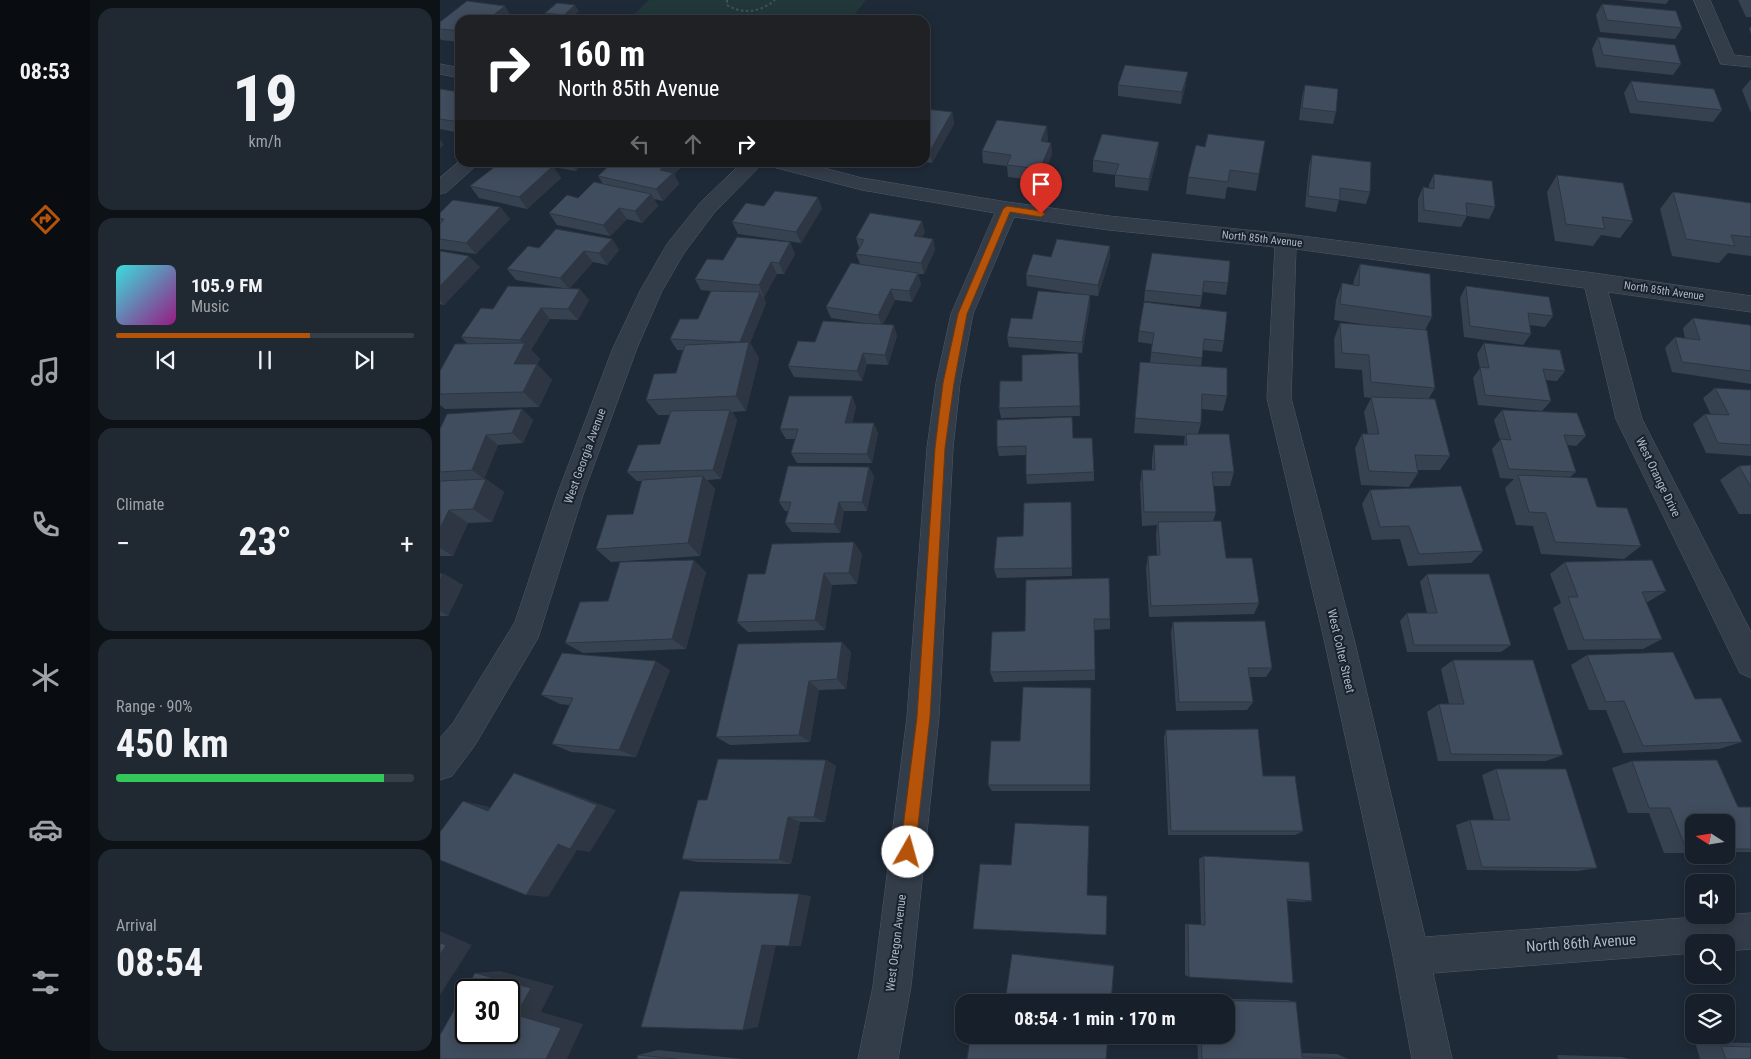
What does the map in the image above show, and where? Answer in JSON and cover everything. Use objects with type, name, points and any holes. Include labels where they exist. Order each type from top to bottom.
[{"type":"street","points":[[1702,0],[1727,60],[1751,62]]},
{"type":"street","points":[[440,69],[455,72]]},
{"type":"street","points":[[440,188],[465,167]]},
{"type":"street","name":"West Georgia Avenue","points":[[440,764],[464,734],[528,628],[570,495],[625,348],[650,291],[675,249],[707,208],[750,167]]},
{"type":"street","name":"North 85th Avenue","points":[[796,167],[862,184],[1007,209],[1110,223],[1286,241],[1594,281],[1751,304]]},
{"type":"street","name":"West Oregon Avenue","points":[[878,1059],[892,986],[923,717],[940,448],[948,383],[962,314],[1007,209]]},
{"type":"street","name":"West Colter Street","points":[[1286,241],[1279,398],[1338,639],[1411,956],[1432,1059]]},
{"type":"street","name":"West Orange Drive","points":[[1594,281],[1629,419],[1751,662]]},
{"type":"street","name":"North 86th Avenue","points":[[1411,956],[1751,931]]},
{"type":"path","points":[[727,0],[727,6],[731,9],[745,12],[762,9],[775,0]]},
{"type":"green space","points":[[649,0],[866,0],[855,15],[634,14]]},
{"type":"building","points":[[467,1],[505,6],[493,15],[455,15],[455,30],[440,29],[440,22]]},
{"type":"building","points":[[557,3],[575,5],[564,15],[545,13]]},
{"type":"building","points":[[1602,4],[1676,11],[1682,28],[1607,20]]},
{"type":"building","points":[[1598,37],[1675,45],[1681,64],[1603,55]]},
{"type":"building","points":[[1125,65],[1188,72],[1182,92],[1118,85]]},
{"type":"building","points":[[1631,81],[1714,89],[1722,110],[1637,101]]},
{"type":"building","points":[[1305,85],[1338,89],[1336,112],[1302,108]]},
{"type":"building","points":[[440,89],[455,91],[455,119],[453,121],[440,119]]},
{"type":"building","points":[[930,110],[952,112],[930,151]]},
{"type":"building","points":[[997,120],[1047,126],[1041,141],[1051,143],[1040,169],[1007,165],[1011,155],[982,151]]},
{"type":"building","points":[[1102,134],[1159,142],[1149,179],[1115,175],[1119,164],[1093,160]]},
{"type":"building","points":[[1208,134],[1265,141],[1259,174],[1230,170],[1228,182],[1188,177],[1196,145],[1205,147]]},
{"type":"building","points":[[1312,155],[1371,162],[1370,192],[1340,188],[1340,200],[1308,196]]},
{"type":"building","points":[[495,167],[552,167],[519,197],[470,186]]},
{"type":"building","points":[[608,167],[663,167],[660,170],[673,173],[656,189],[598,176]]},
{"type":"building","points":[[1434,174],[1492,181],[1495,207],[1466,203],[1467,216],[1424,210],[1423,187],[1434,189]]},
{"type":"building","points":[[1557,175],[1623,183],[1633,221],[1602,217],[1605,229],[1566,224]]},
{"type":"building","points":[[594,182],[651,194],[635,211],[619,208],[603,225],[549,213],[567,195],[578,198]]},
{"type":"building","points":[[775,191],[818,197],[796,232],[732,222],[746,203],[764,206]]},
{"type":"building","points":[[1673,192],[1751,203],[1751,237],[1731,235],[1735,246],[1686,239]]},
{"type":"building","points":[[453,200],[500,207],[466,243],[440,239],[440,224],[444,219],[440,219],[440,213]]},
{"type":"building","points":[[870,213],[922,221],[914,236],[933,239],[921,263],[856,254],[864,240],[856,238]]},
{"type":"building","points":[[556,229],[612,239],[599,253],[584,251],[560,278],[507,269],[528,246],[539,248]]},
{"type":"building","points":[[737,237],[790,242],[779,263],[771,262],[759,285],[695,279],[707,259],[723,260]]},
{"type":"building","points":[[1057,239],[1110,246],[1098,285],[1026,275],[1033,254],[1051,257]]},
{"type":"building","points":[[440,251],[469,256],[440,286]]},
{"type":"building","points":[[1152,253],[1230,261],[1228,283],[1204,281],[1202,296],[1145,290]]},
{"type":"building","points":[[851,263],[918,273],[909,291],[891,289],[878,315],[826,307]]},
{"type":"building","points":[[1360,264],[1430,274],[1432,317],[1340,304],[1342,283],[1359,286]]},
{"type":"building","points":[[508,286],[580,289],[568,309],[541,308],[520,340],[461,337],[481,308],[493,309]]},
{"type":"building","points":[[1466,286],[1549,297],[1553,316],[1528,313],[1531,334],[1470,326]]},
{"type":"building","points":[[711,291],[760,292],[740,342],[670,339],[680,319],[698,319]]},
{"type":"building","points":[[1038,291],[1090,295],[1082,342],[1007,337],[1011,318],[1032,319]]},
{"type":"building","points":[[1144,302],[1227,312],[1224,341],[1204,339],[1202,358],[1151,352],[1154,333],[1139,331]]},
{"type":"building","points":[[1693,318],[1750,325],[1751,371],[1682,362],[1675,337],[1700,340]]},
{"type":"building","points":[[823,321],[894,325],[885,355],[863,353],[857,371],[788,366],[798,341],[815,342]]},
{"type":"building","points":[[1340,323],[1427,330],[1435,388],[1371,382],[1369,355],[1342,353]]},
{"type":"building","points":[[749,342],[736,396],[646,400],[654,374],[676,373],[685,345]]},
{"type":"building","points":[[525,343],[514,364],[537,364],[523,392],[440,394],[440,371],[455,344]]},
{"type":"building","points":[[1484,343],[1560,350],[1565,371],[1543,369],[1551,401],[1485,395],[1480,367],[1489,368]]},
{"type":"building","points":[[1078,353],[1080,406],[999,408],[1000,381],[1022,381],[1022,355]]},
{"type":"building","points":[[1140,362],[1227,368],[1227,396],[1202,394],[1201,423],[1135,418]]},
{"type":"building","points":[[1715,388],[1751,390],[1751,445],[1718,443],[1705,414],[1729,415]]},
{"type":"building","points":[[789,396],[852,396],[845,423],[874,423],[867,454],[791,453],[798,429],[780,429]]},
{"type":"building","points":[[1371,397],[1435,399],[1450,456],[1415,455],[1418,473],[1369,471],[1362,434],[1379,434]]},
{"type":"building","points":[[522,409],[512,433],[486,435],[472,470],[440,472],[440,429],[447,414]]},
{"type":"building","points":[[730,410],[713,470],[627,472],[638,445],[660,444],[671,411]]},
{"type":"building","points":[[1502,410],[1577,413],[1586,436],[1564,435],[1576,472],[1509,469],[1500,439],[1511,440]]},
{"type":"building","points":[[1072,417],[1073,438],[1092,438],[1094,472],[1026,475],[1026,446],[997,447],[997,420]]},
{"type":"building","points":[[1186,434],[1229,434],[1234,472],[1212,472],[1216,512],[1144,512],[1142,470],[1155,470],[1154,445],[1187,445]]},
{"type":"building","points":[[1751,465],[1751,487],[1739,466]]},
{"type":"building","points":[[788,466],[869,467],[862,502],[839,502],[834,524],[785,523],[791,502],[779,502]]},
{"type":"building","points":[[1518,475],[1587,478],[1597,507],[1627,508],[1641,546],[1555,542],[1546,513],[1529,512]]},
{"type":"building","points":[[703,476],[688,543],[596,549],[607,515],[633,514],[642,480]]},
{"type":"building","points":[[486,479],[473,509],[449,510],[440,528],[440,481]]},
{"type":"building","points":[[1461,486],[1483,551],[1419,554],[1409,526],[1380,527],[1370,490]]},
{"type":"building","points":[[1071,502],[1072,568],[994,569],[997,537],[1023,536],[1024,503]]},
{"type":"building","points":[[1221,521],[1226,558],[1252,558],[1259,603],[1151,606],[1148,556],[1160,555],[1158,522]]},
{"type":"building","points":[[854,542],[849,573],[824,573],[815,620],[737,622],[748,574],[765,574],[772,544]]},
{"type":"building","points":[[694,560],[672,639],[565,643],[580,602],[608,601],[620,562]]},
{"type":"building","points":[[1652,560],[1666,591],[1642,592],[1662,639],[1584,640],[1568,597],[1578,597],[1565,562]]},
{"type":"building","points":[[1427,574],[1489,574],[1511,645],[1414,645],[1407,613],[1437,613]]},
{"type":"building","points":[[1109,578],[1110,619],[1094,619],[1095,670],[990,672],[992,632],[1025,631],[1026,580]]},
{"type":"building","points":[[1265,621],[1272,668],[1248,668],[1253,702],[1179,702],[1173,622]]},
{"type":"building","points":[[842,642],[837,679],[809,681],[799,735],[716,737],[738,644]]},
{"type":"building","points":[[1673,652],[1695,699],[1721,698],[1742,742],[1643,746],[1624,701],[1606,702],[1587,655]]},
{"type":"building","points":[[562,653],[656,661],[619,750],[552,744],[573,698],[541,695]]},
{"type":"building","points":[[1453,660],[1533,660],[1563,755],[1451,754],[1439,704],[1464,704]]},
{"type":"building","points":[[1023,687],[1091,688],[1090,785],[988,785],[991,741],[1020,741]]},
{"type":"building","points":[[1258,729],[1263,776],[1295,776],[1303,831],[1171,831],[1166,730]]},
{"type":"building","points":[[718,759],[826,760],[814,817],[788,817],[779,860],[682,859],[698,800],[707,800]]},
{"type":"building","points":[[1717,760],[1738,807],[1751,807],[1751,849],[1735,849],[1735,814],[1685,814],[1685,846],[1670,808],[1649,808],[1632,761]]},
{"type":"building","points":[[1496,769],[1566,769],[1597,868],[1482,867],[1470,820],[1510,820]]},
{"type":"building","points":[[514,773],[597,805],[570,849],[558,844],[526,895],[440,860],[440,832],[463,801],[488,811]]},
{"type":"building","points":[[1015,823],[1089,826],[1087,895],[1107,896],[1106,935],[973,929],[980,864],[1011,865]]},
{"type":"building","points":[[1204,856],[1309,862],[1312,901],[1287,899],[1293,983],[1189,977],[1188,924],[1205,925]]},
{"type":"building","points":[[680,891],[799,894],[789,946],[762,945],[743,1030],[641,1027]]},
{"type":"building","points":[[440,943],[446,945],[440,955]]},
{"type":"building","points":[[1012,954],[1114,966],[1112,994],[1006,994]]},
{"type":"building","points":[[475,973],[497,979],[472,979]]},
{"type":"building","points":[[520,985],[531,988],[520,1008]]},
{"type":"building","points":[[1235,1001],[1296,1002],[1302,1057],[1348,1059],[1202,1059],[1201,1044],[1235,1044]]},
{"type":"building","points":[[455,1008],[455,1044],[520,1044],[520,1016],[561,1028],[546,1059],[440,1059],[440,1035]]},
{"type":"building","points":[[969,1044],[1107,1044],[1106,1059],[967,1059]]},
{"type":"building","points":[[1721,1046],[1751,1047],[1751,1059],[1726,1059]]},
{"type":"building","points":[[638,1055],[676,1059],[637,1059]]},
{"type":"route","points":[[908,852],[923,717],[940,448],[948,383],[962,314],[1007,209],[1041,214]]}]
